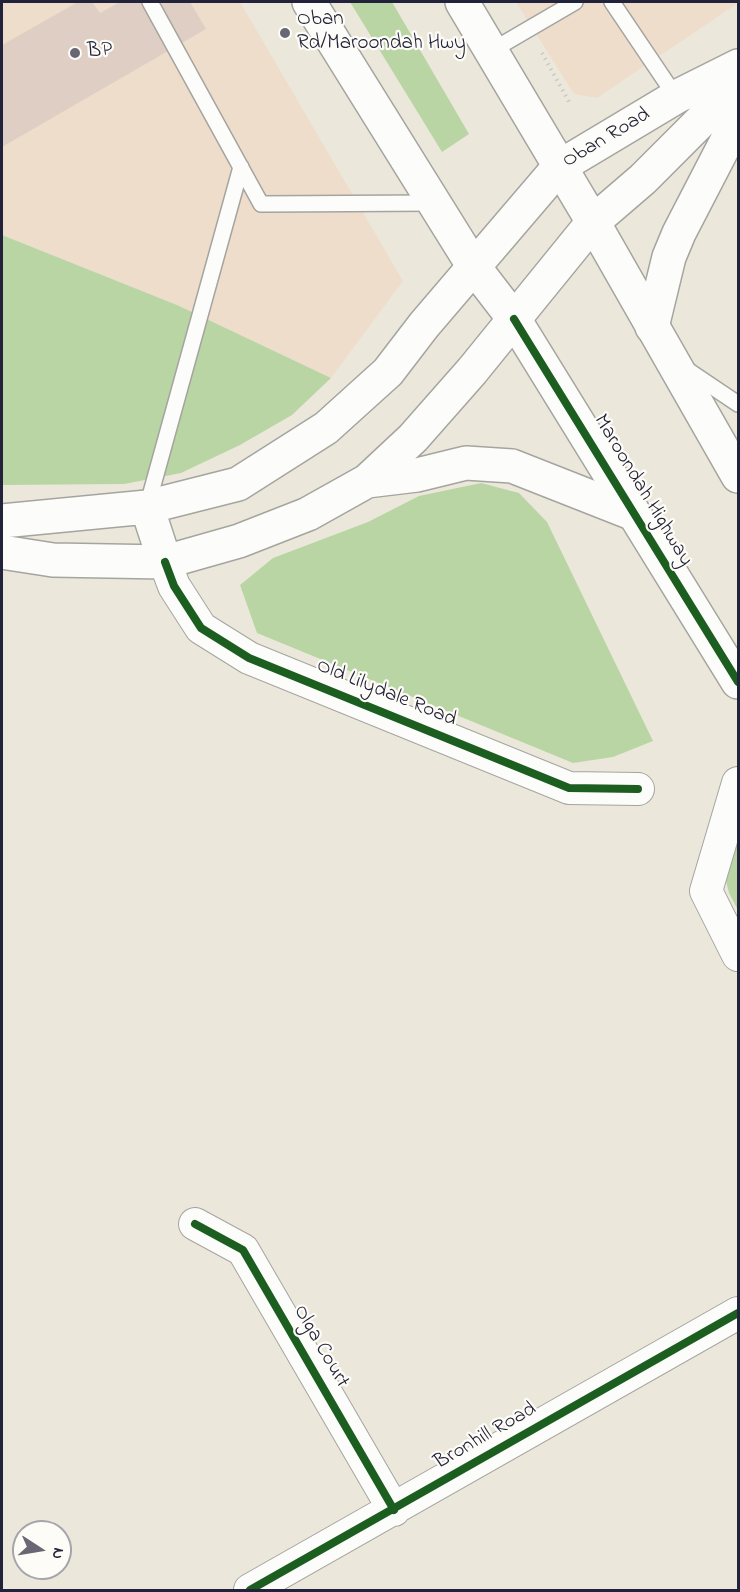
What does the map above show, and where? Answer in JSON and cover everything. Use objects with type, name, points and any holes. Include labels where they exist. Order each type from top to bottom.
[{"type":"main road","name":"Maroondah Highway","points":[[309,2],[474,267],[514,319],[738,682]]},
{"type":"main road","points":[[462,2],[593,222],[738,476]]},
{"type":"main road","name":"Oban Road","points":[[474,267],[559,167],[675,97],[738,66]]},
{"type":"main road","name":"Oban Road","points":[[514,319],[593,222],[643,179],[738,84]]},
{"type":"main road","points":[[652,327],[669,257],[738,119]]},
{"type":"main road","points":[[2,521],[147,507],[238,484],[326,428],[388,372],[474,267]]},
{"type":"main road","points":[[2,552],[53,560],[165,561],[239,541],[308,514],[368,482],[413,438],[514,319]]},
{"type":"main road","points":[[368,482],[417,475],[466,463],[512,466],[634,514]]},
{"type":"main road","points":[[147,507],[165,561]]},
{"type":"street","name":"Old Lilydale Road","points":[[165,561],[174,586],[201,628],[249,658],[569,788],[638,789]]},
{"type":"street","points":[[738,783],[706,891],[738,956]]},
{"type":"street","name":"Olga Court","points":[[195,1224],[243,1250],[394,1510]]},
{"type":"street","name":"Bronhill Road","points":[[250,1590],[738,1313]]},
{"type":"lane","points":[[150,2],[261,204],[435,203]]},
{"type":"lane","points":[[491,51],[575,2]]},
{"type":"lane","points":[[612,2],[675,97]]},
{"type":"lane","points":[[147,507],[241,167]]},
{"type":"lane","points":[[670,359],[738,404]]},
{"type":"shaded area","points":[[2,2],[240,2],[403,281],[331,378],[177,305],[2,235]]},
{"type":"shaded area","points":[[516,2],[738,3],[597,98],[574,94]]},
{"type":"green space","points":[[350,2],[392,2],[469,134],[442,152]]},
{"type":"green space","points":[[2,235],[177,305],[331,378],[292,415],[240,445],[181,473],[124,484],[2,485]]},
{"type":"green space","points":[[481,483],[519,493],[547,522],[653,741],[613,757],[573,763],[257,633],[240,585],[273,558],[368,522],[419,496]]},
{"type":"green space","points":[[738,835],[738,910],[729,893],[724,873]]},
{"type":"building","points":[[78,2],[92,2],[100,13],[120,2],[190,2],[206,29],[2,147],[2,45]]},
{"type":"cycle path","points":[[514,319],[738,682]]},
{"type":"cycle path","points":[[165,562],[174,586],[201,628],[249,658],[569,788],[638,789]]},
{"type":"cycle path","points":[[195,1224],[243,1250],[394,1510]]},
{"type":"cycle path","points":[[250,1590],[738,1313]]},
{"type":"place","name":"Oban Rd/Maroondah Hwy","points":[[285,33]]},
{"type":"place","name":"BP","points":[[75,53]]}]
